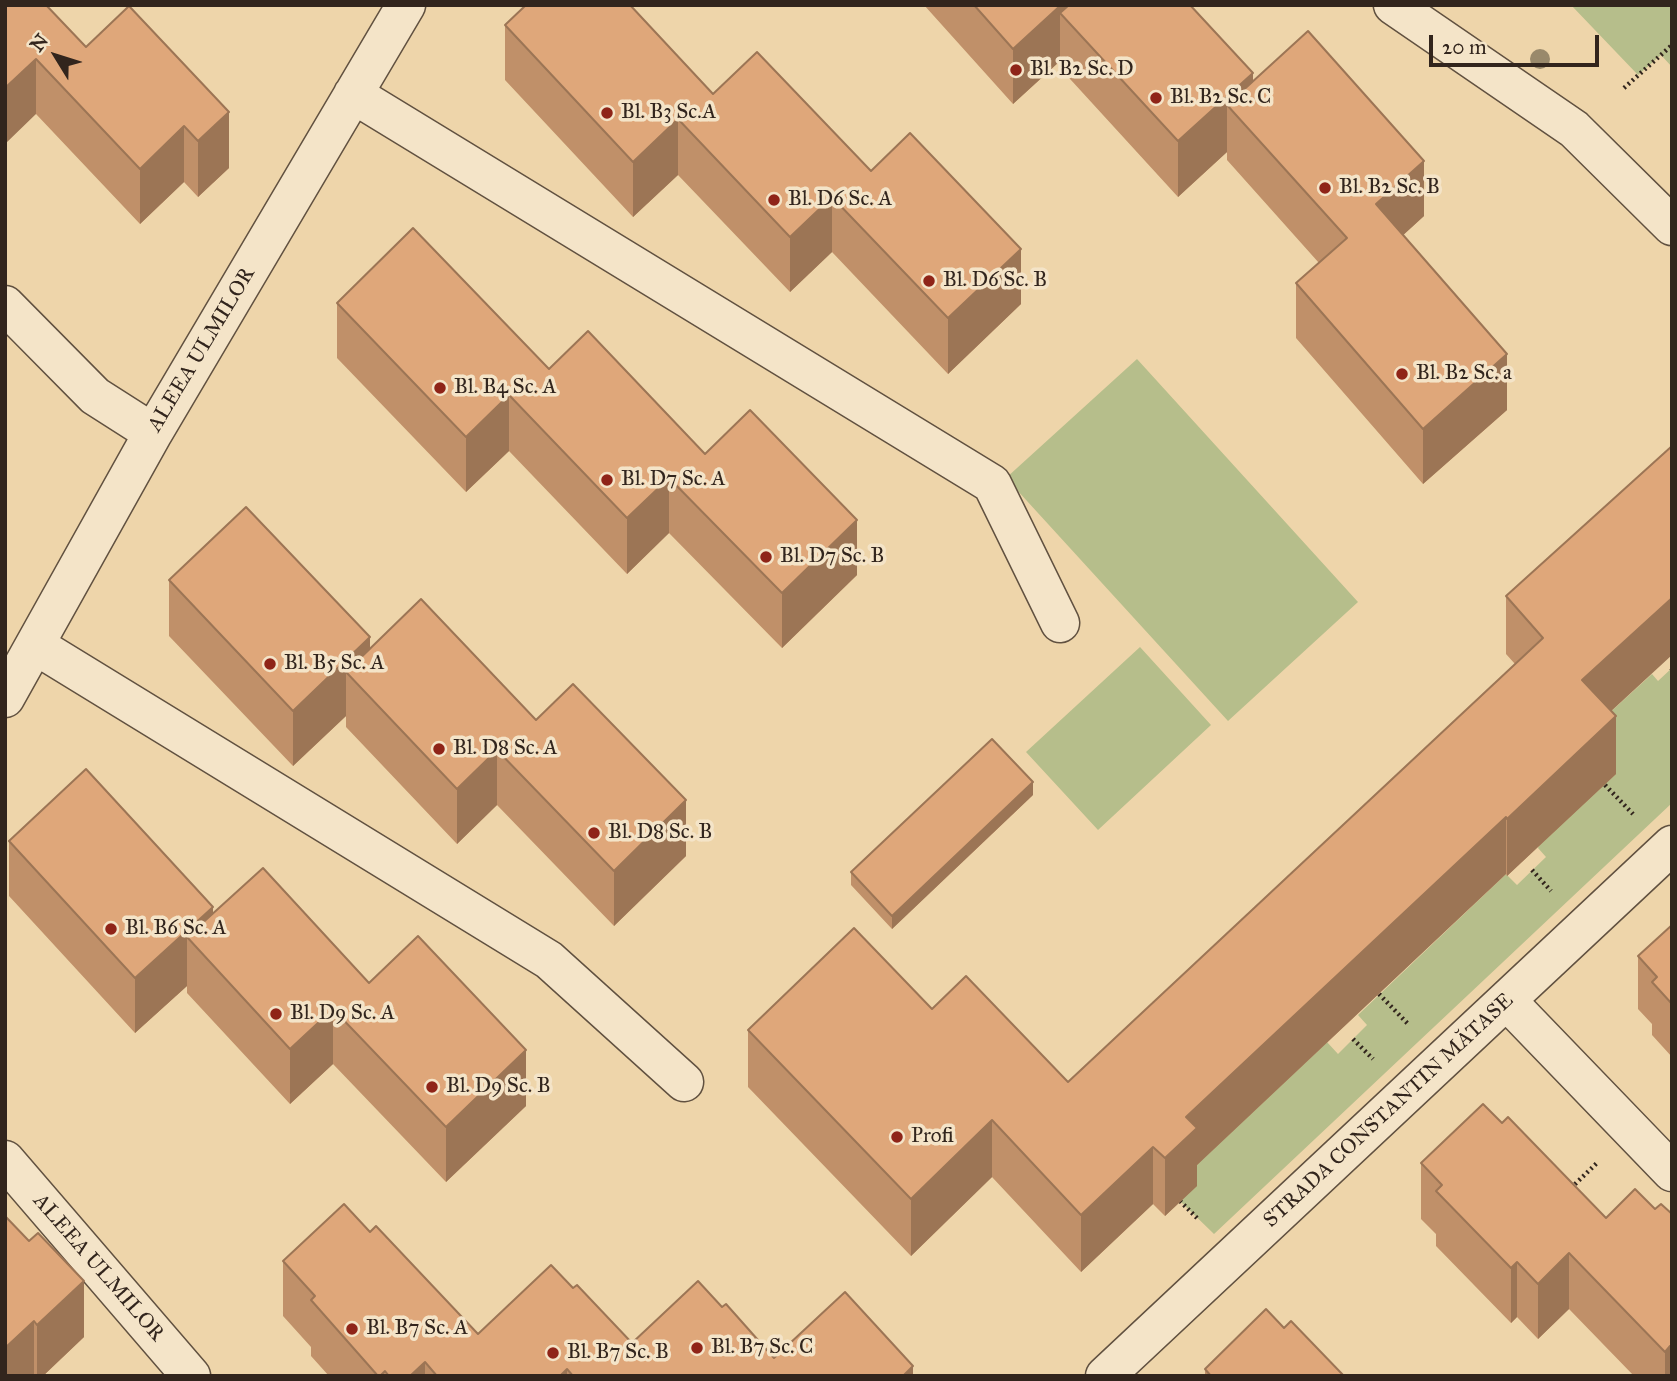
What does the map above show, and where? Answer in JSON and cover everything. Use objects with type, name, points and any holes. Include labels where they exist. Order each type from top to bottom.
[{"type":"street","name":"ALEEA ULMILOR","points":[[5,698],[153,433],[406,5]]},
{"type":"street","points":[[1394,5],[1574,129],[1672,226]]},
{"type":"street","points":[[353,94],[992,484],[1060,623]]},
{"type":"street","points":[[5,305],[95,396],[153,433]]},
{"type":"street","points":[[35,645],[549,960],[684,1082]]},
{"type":"street","name":"STRADA CONSTANTIN MĂTASE","points":[[1105,1376],[1672,845]]},
{"type":"street","points":[[1507,1001],[1672,1172]]},
{"type":"street","name":"ALEEA ULMILOR","points":[[5,1160],[191,1376]]},
{"type":"path","points":[[1625,88],[1672,45]]},
{"type":"path","points":[[1605,785],[1637,819]]},
{"type":"path","points":[[1532,870],[1556,895]]},
{"type":"path","points":[[1379,994],[1413,1029]]},
{"type":"green space","points":[[1571,5],[1672,5],[1672,67],[1661,55],[1638,75]]},
{"type":"green space","points":[[1137,359],[1358,602],[1228,721],[1006,478]]},
{"type":"green space","points":[[1140,647],[1211,725],[1098,830],[1026,752]]},
{"type":"green space","points":[[1672,668],[1672,803],[1214,1234],[1180,1201],[1186,1174],[1327,1042],[1338,1054],[1367,1025],[1358,1015],[1506,874],[1517,885],[1546,857],[1538,848],[1582,738],[1652,674],[1658,681]]},
{"type":"building","points":[[5,5],[46,5],[86,47],[129,6],[229,112],[198,141],[184,126],[140,169],[36,59],[5,88]]},
{"type":"building","points":[[526,5],[630,5],[713,94],[757,52],[871,171],[910,133],[1021,249],[948,318],[832,197],[790,237],[678,119],[633,162],[505,25]]},
{"type":"building","points":[[974,5],[1061,5],[1013,49]]},
{"type":"building","points":[[1069,5],[1190,5],[1253,73],[1178,141],[1060,13]]},
{"type":"building","points":[[1308,31],[1424,161],[1376,204],[1507,354],[1423,429],[1296,283],[1347,238],[1227,105]]},
{"type":"building","points":[[413,228],[549,369],[588,331],[705,454],[750,410],[857,520],[782,593],[669,478],[627,518],[509,395],[466,437],[337,303]]},
{"type":"building","points":[[1672,446],[1672,598],[1582,680],[1616,716],[1186,1117],[1197,1128],[1165,1158],[1153,1147],[1081,1215],[992,1120],[911,1199],[748,1030],[854,928],[932,1009],[966,976],[1068,1082],[1543,638],[1506,596]]},
{"type":"building","points":[[246,507],[370,637],[293,711],[169,580]]},
{"type":"building","points":[[421,599],[536,720],[573,684],[686,800],[614,871],[497,750],[457,789],[346,672]]},
{"type":"building","points":[[992,739],[1033,782],[892,916],[851,872]]},
{"type":"building","points":[[86,769],[213,907],[135,978],[9,841]]},
{"type":"building","points":[[263,868],[369,983],[418,936],[526,1050],[446,1127],[333,1009],[290,1049],[187,937]]},
{"type":"building","points":[[1672,925],[1672,1004],[1652,982],[1657,977],[1638,956]]},
{"type":"building","points":[[1483,1104],[1502,1123],[1508,1117],[1606,1218],[1635,1189],[1655,1209],[1661,1204],[1672,1214],[1672,1347],[1665,1352],[1569,1253],[1538,1284],[1517,1262],[1511,1268],[1436,1191],[1442,1185],[1421,1163]]},
{"type":"building","points":[[344,1204],[370,1232],[376,1226],[478,1334],[551,1265],[573,1288],[577,1285],[632,1343],[698,1281],[722,1307],[726,1304],[774,1358],[845,1292],[913,1366],[903,1376],[573,1376],[567,1369],[560,1376],[437,1376],[425,1362],[410,1376],[389,1376],[385,1371],[378,1376],[311,1300],[315,1296],[283,1261]]},
{"type":"building","points":[[5,1216],[29,1241],[38,1233],[84,1281],[37,1325],[34,1321],[5,1348]]},
{"type":"building","points":[[1266,1309],[1284,1328],[1291,1321],[1344,1376],[1211,1376],[1205,1369]]},
{"type":"place","name":"Bl. B2 Sc. D","points":[[1016,70]]},
{"type":"place","name":"Bl. B2 Sc. C","points":[[1156,98]]},
{"type":"place","name":"Bl. B3 Sc.A","points":[[607,113]]},
{"type":"place","name":"Bl. B2 Sc. B","points":[[1325,188]]},
{"type":"place","name":"Bl. D6 Sc. A","points":[[774,200]]},
{"type":"place","name":"Bl. D6 Sc. B","points":[[929,281]]},
{"type":"place","name":"Bl. B2 Sc. a","points":[[1402,374]]},
{"type":"place","name":"Bl. B4 Sc. A","points":[[440,388]]},
{"type":"place","name":"Bl. D7 Sc. A","points":[[607,480]]},
{"type":"place","name":"Bl. D7 Sc. B","points":[[766,557]]},
{"type":"place","name":"Bl. B5 Sc. A","points":[[270,664]]},
{"type":"place","name":"Bl. D8 Sc. A","points":[[439,749]]},
{"type":"place","name":"Bl. D8 Sc. B","points":[[594,833]]},
{"type":"place","name":"Bl. B6 Sc. A","points":[[111,929]]},
{"type":"place","name":"Bl. D9 Sc. A","points":[[276,1014]]},
{"type":"place","name":"Bl. D9 Sc. B","points":[[432,1087]]},
{"type":"place","name":"Profi","points":[[897,1137]]},
{"type":"place","name":"Bl. B7 Sc. A","points":[[352,1329]]},
{"type":"place","name":"Bl. B7 Sc. C","points":[[697,1348]]},
{"type":"place","name":"Bl. B7 Sc. B","points":[[553,1353]]}]
